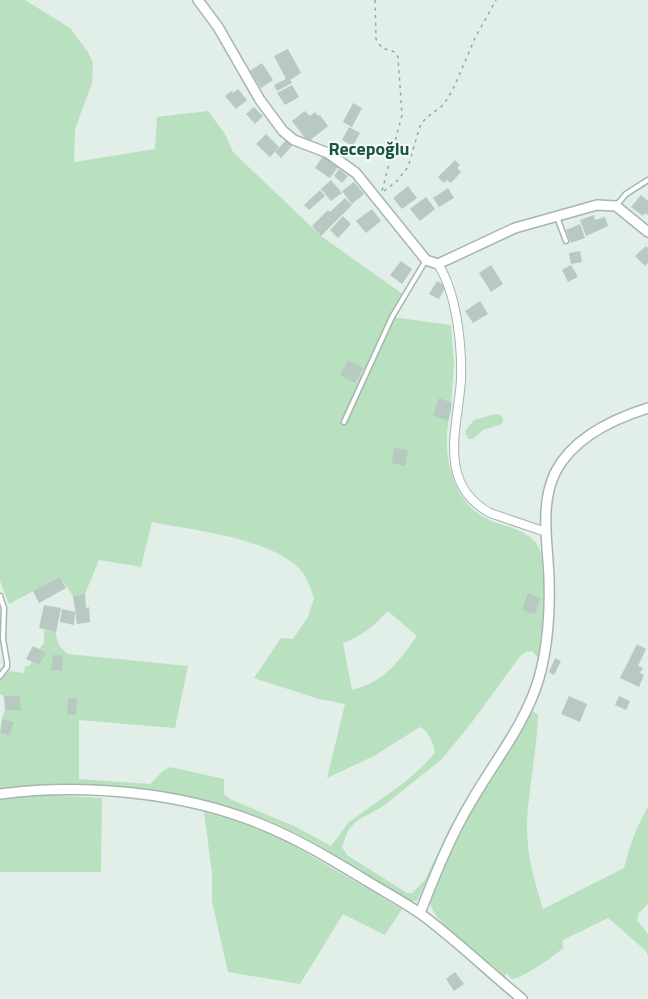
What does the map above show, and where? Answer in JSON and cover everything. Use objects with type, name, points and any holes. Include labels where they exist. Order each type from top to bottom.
[{"type":"street","points":[[198,0],[218,27],[260,100],[283,131],[294,140],[328,153],[356,173],[426,260],[438,264],[515,228],[597,205],[616,206],[648,232]]},
{"type":"street","points":[[438,264],[448,283],[458,334],[461,378],[453,445],[459,478],[469,495],[481,508],[546,532]]},
{"type":"street","points":[[420,914],[444,855],[470,803],[524,713],[538,682],[549,607],[546,504],[557,469],[573,448],[584,439],[609,424],[648,408]]},
{"type":"street","points":[[0,794],[52,789],[102,791],[182,801],[263,824],[293,838],[420,914],[522,999]]},
{"type":"lane","points":[[616,206],[626,194],[648,180]]},
{"type":"lane","points":[[557,216],[566,241]]},
{"type":"lane","points":[[344,422],[392,317],[426,260]]},
{"type":"lane","points":[[0,596],[4,608],[3,639],[7,667],[0,676]]},
{"type":"path","points":[[375,0],[376,39],[382,48],[395,52],[398,57],[402,115],[382,192],[396,182],[408,167],[420,126],[448,98],[475,38],[496,0]]},
{"type":"green space","points":[[0,0],[25,0],[70,28],[88,52],[93,63],[92,83],[75,129],[74,162],[155,149],[157,117],[208,111],[225,134],[233,152],[321,236],[404,295],[392,317],[451,325],[454,364],[447,452],[454,482],[470,507],[489,520],[527,535],[538,546],[542,560],[543,616],[537,664],[537,657],[532,651],[521,655],[442,759],[382,807],[358,820],[348,830],[342,847],[347,855],[407,893],[412,893],[425,880],[463,805],[417,901],[407,900],[294,832],[224,805],[187,796],[112,786],[0,788],[0,733],[10,736],[14,723],[2,719],[5,710],[21,709],[20,696],[0,694],[0,681],[9,671],[24,673],[25,666],[29,666],[32,662],[39,665],[45,653],[39,649],[44,643],[44,630],[56,632],[59,644],[68,654],[188,666],[175,728],[79,720],[79,779],[150,784],[170,767],[224,779],[224,794],[230,799],[296,827],[331,846],[349,822],[401,785],[435,753],[426,731],[420,727],[374,756],[327,778],[345,704],[319,699],[254,678],[281,638],[293,639],[308,617],[314,598],[305,576],[291,561],[255,544],[152,522],[141,567],[99,560],[85,594],[73,596],[60,577],[9,604],[0,581]],"holes":[[[388,611],[417,636],[390,670],[374,682],[352,690],[343,643],[368,630]]]},
{"type":"green space","points":[[495,414],[501,415],[502,424],[483,430],[473,439],[468,439],[465,431],[474,420]]},
{"type":"green space","points":[[532,711],[538,714],[527,832],[531,866],[543,909],[624,868],[634,837],[648,807],[648,904],[639,913],[637,920],[648,934],[648,956],[645,950],[608,918],[563,940],[563,948],[553,956],[530,971],[512,979],[507,974],[504,976],[450,931],[433,911],[430,902],[451,852],[475,804]]},
{"type":"green space","points":[[43,795],[102,798],[101,872],[0,872],[0,799]]},
{"type":"green space","points":[[204,812],[279,837],[402,909],[385,935],[343,914],[300,984],[228,972],[212,901],[212,873]]},
{"type":"building","points":[[288,49],[301,73],[290,80],[292,83],[277,91],[274,85],[286,79],[274,56]]},
{"type":"building","points":[[262,63],[273,80],[261,88],[250,71]]},
{"type":"building","points":[[292,85],[299,97],[285,105],[277,93]]},
{"type":"building","points":[[238,89],[247,100],[236,109],[225,96]]},
{"type":"building","points":[[353,103],[362,108],[352,127],[343,122]]},
{"type":"building","points":[[254,107],[263,116],[255,124],[246,114]]},
{"type":"building","points":[[305,111],[310,116],[315,112],[318,116],[320,115],[328,126],[308,142],[292,121]]},
{"type":"building","points":[[349,127],[360,133],[353,146],[342,140]]},
{"type":"building","points":[[266,134],[279,147],[270,157],[256,144]]},
{"type":"building","points":[[286,140],[292,146],[281,158],[275,152]]},
{"type":"building","points":[[323,156],[338,167],[330,178],[315,168]]},
{"type":"building","points":[[455,160],[460,165],[457,168],[461,172],[451,183],[447,180],[444,183],[438,177]]},
{"type":"building","points":[[339,169],[348,176],[342,183],[334,176]]},
{"type":"building","points":[[331,180],[342,193],[331,201],[321,189]]},
{"type":"building","points":[[354,182],[364,194],[352,204],[342,191]]},
{"type":"building","points":[[408,186],[417,198],[402,209],[393,198]]},
{"type":"building","points":[[448,188],[454,198],[439,207],[433,198]]},
{"type":"building","points":[[320,190],[325,196],[309,210],[304,205]]},
{"type":"building","points":[[641,195],[648,201],[648,215],[645,213],[643,216],[631,207]]},
{"type":"building","points":[[426,197],[435,209],[420,221],[410,209]]},
{"type":"building","points":[[345,198],[352,205],[321,236],[312,226],[328,210],[330,212]]},
{"type":"building","points":[[372,209],[381,221],[366,233],[356,221]]},
{"type":"building","points":[[594,215],[595,220],[605,217],[608,226],[586,236],[580,220]]},
{"type":"building","points":[[343,216],[351,224],[338,238],[330,230]]},
{"type":"building","points":[[580,224],[585,238],[571,243],[566,230]]},
{"type":"building","points":[[646,246],[648,263],[645,266],[635,256]]},
{"type":"building","points":[[580,251],[582,262],[571,264],[569,253]]},
{"type":"building","points":[[401,261],[412,269],[402,284],[390,275]]},
{"type":"building","points":[[491,265],[503,284],[491,292],[479,273]]},
{"type":"building","points":[[571,265],[578,277],[568,282],[562,270]]},
{"type":"building","points":[[437,281],[446,286],[439,299],[429,294]]},
{"type":"building","points":[[480,301],[488,314],[473,323],[465,311]]},
{"type":"building","points":[[348,360],[363,368],[355,383],[340,375]]},
{"type":"building","points":[[439,398],[452,403],[448,421],[433,415]]},
{"type":"building","points":[[394,448],[408,450],[405,466],[392,463]]},
{"type":"building","points":[[60,577],[66,588],[39,603],[33,591]]},
{"type":"building","points":[[528,593],[540,598],[535,614],[522,610]]},
{"type":"building","points":[[85,594],[90,622],[77,624],[73,596]]},
{"type":"building","points":[[44,605],[61,608],[56,632],[39,628]]},
{"type":"building","points":[[62,609],[75,612],[74,625],[60,622]]},
{"type":"building","points":[[637,644],[646,649],[638,666],[643,668],[640,673],[644,675],[639,687],[620,678]]},
{"type":"building","points":[[33,646],[46,653],[39,665],[26,659]]},
{"type":"building","points":[[53,655],[63,656],[62,671],[51,670]]},
{"type":"building","points":[[555,658],[561,661],[554,675],[549,672]]},
{"type":"building","points":[[4,696],[20,696],[21,710],[5,710]]},
{"type":"building","points":[[569,696],[587,704],[580,722],[561,714]]},
{"type":"building","points":[[619,696],[630,701],[626,710],[615,705]]},
{"type":"building","points":[[68,698],[77,698],[76,715],[67,715]]},
{"type":"building","points":[[2,719],[14,722],[10,736],[0,733]]},
{"type":"building","points":[[455,972],[464,984],[454,991],[446,979]]},
{"type":"district","name":"Recepoğlu","points":[[369,149]]}]
